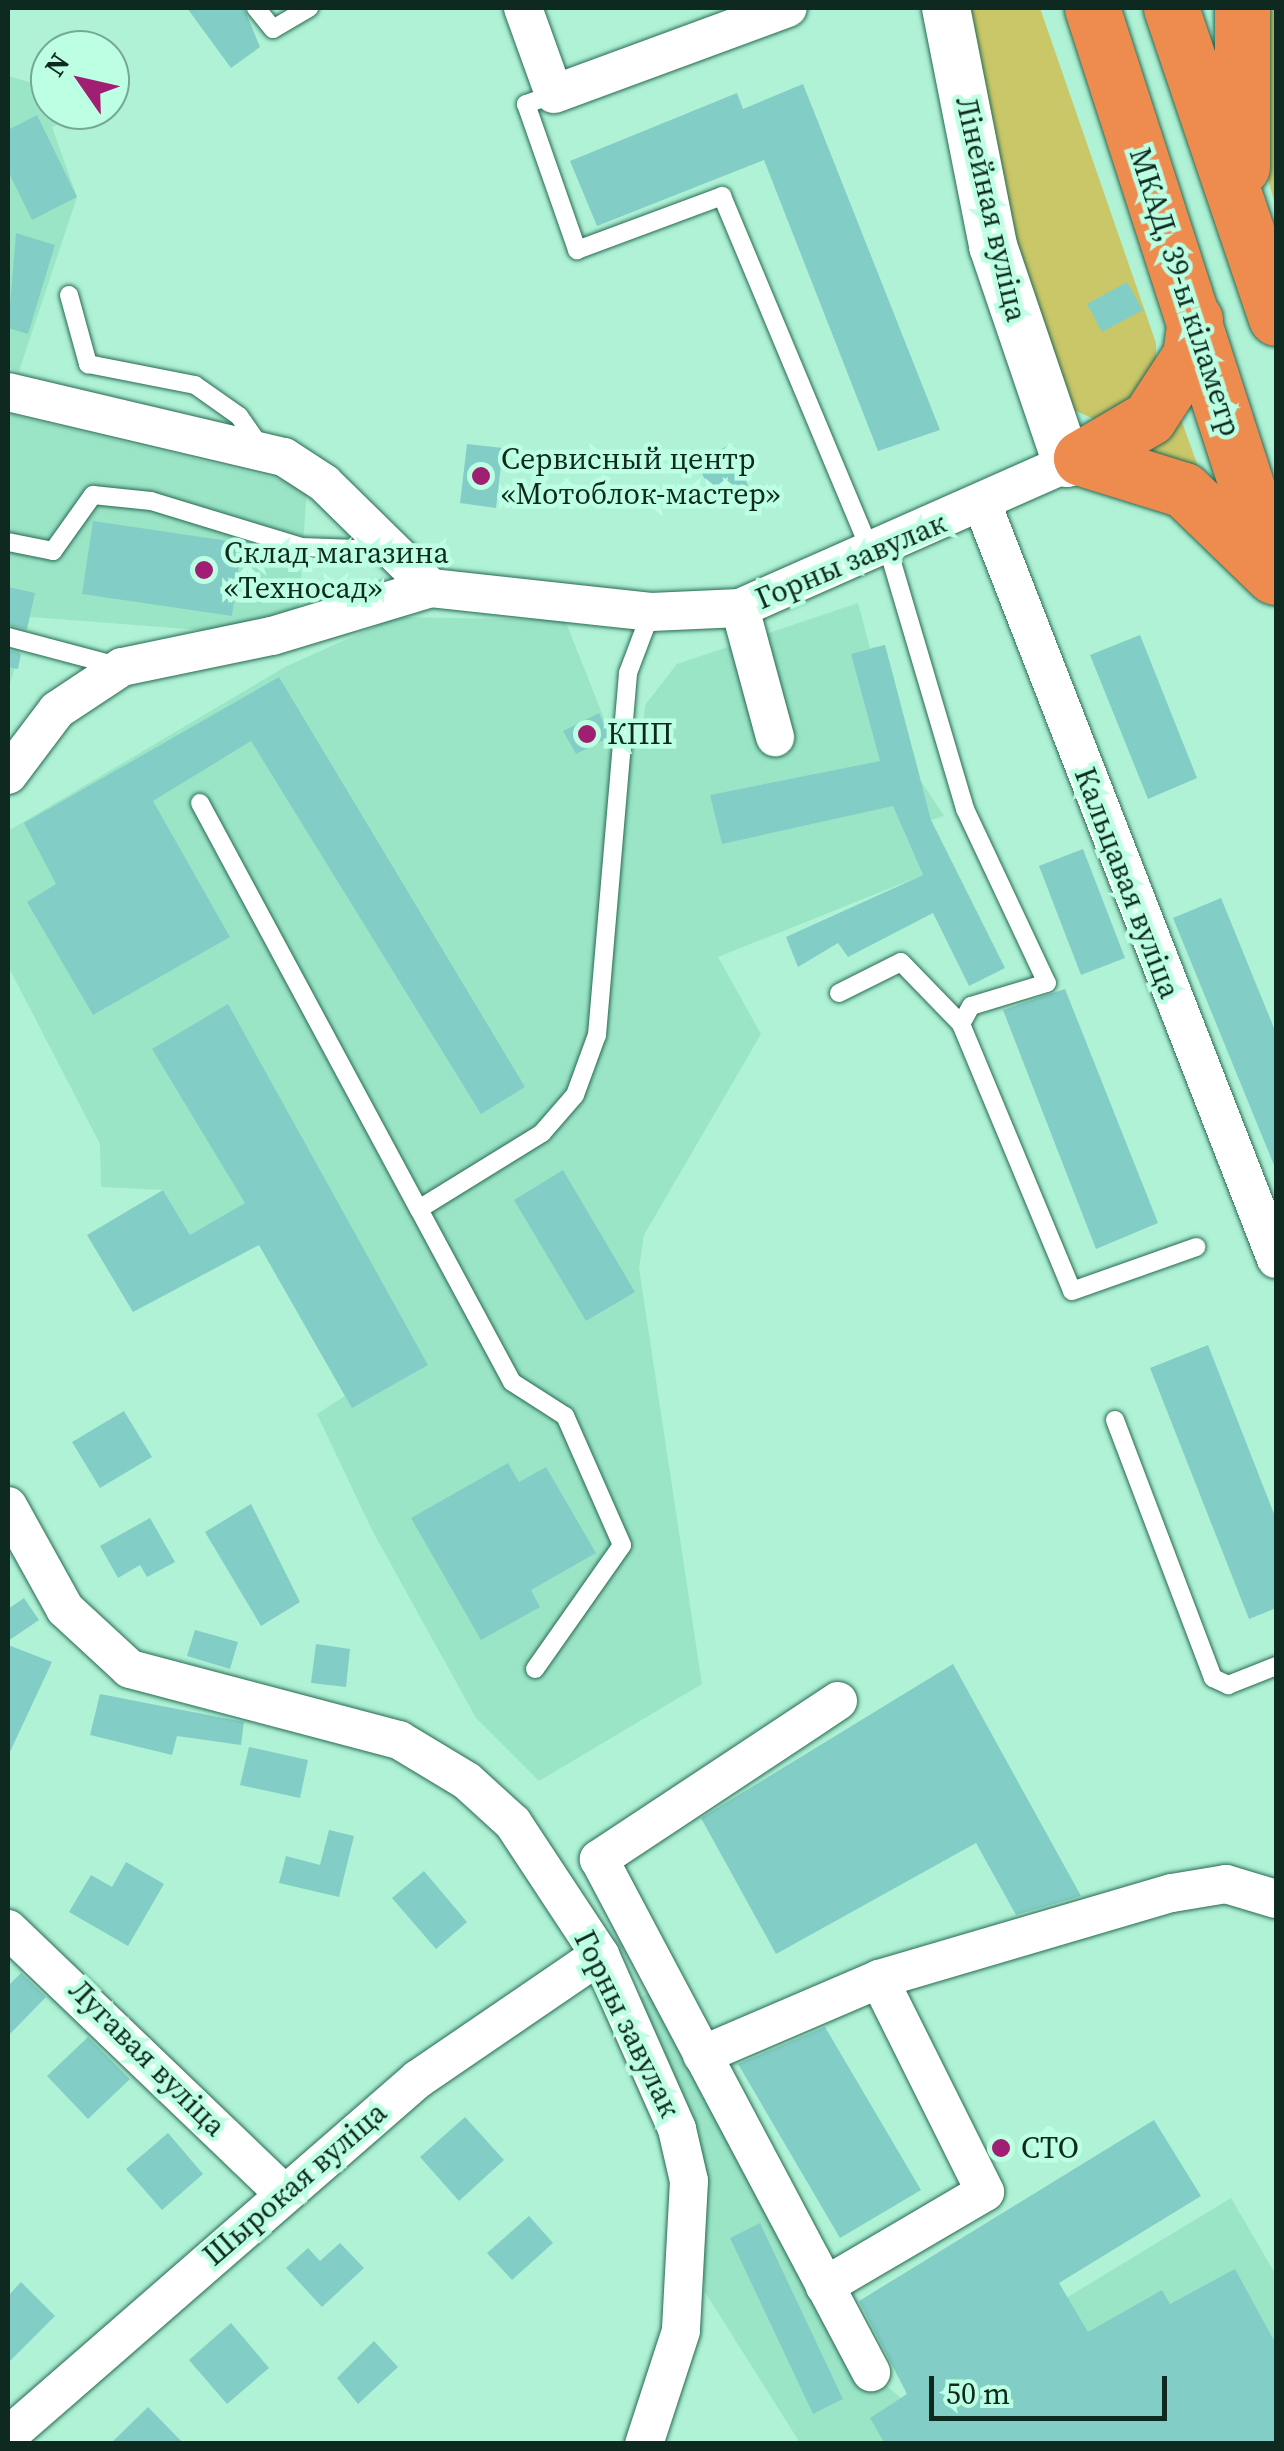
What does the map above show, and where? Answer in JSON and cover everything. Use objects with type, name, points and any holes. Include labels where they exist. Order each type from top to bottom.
[{"type":"highway","name":"МКАД, 39-ы кіламетр","points":[[1092,8],[1276,579]]},
{"type":"highway","points":[[1171,8],[1276,318]]},
{"type":"highway","points":[[1242,8],[1247,235]]},
{"type":"highway","points":[[1074,460],[1149,418],[1190,355],[1195,319]]},
{"type":"highway","points":[[1074,460],[1184,490],[1276,579]]},
{"type":"street","points":[[523,8],[554,94],[788,8]]},
{"type":"street","name":"Лінейная вуліца","points":[[946,8],[993,246],[1074,460]]},
{"type":"street","points":[[8,392],[264,451],[324,483],[431,588]]},
{"type":"street","name":"Горны завулак","points":[[8,774],[57,710],[122,667],[272,636],[431,588],[652,612],[740,608],[878,546],[983,506],[1074,460]]},
{"type":"street","name":"Кальцавая вуліца","points":[[983,506],[1276,1259]]},
{"type":"street","points":[[740,608],[775,736]]},
{"type":"street","name":"Горны завулак","points":[[8,1506],[65,1609],[130,1669],[398,1740],[467,1780],[513,1823],[600,1955],[677,2129],[689,2181],[681,2331],[644,2444]]},
{"type":"street","points":[[838,1701],[599,1859],[870,2372]]},
{"type":"street","points":[[702,2055],[878,1979],[1226,1884],[1276,1899]]},
{"type":"street","name":"Лугавая вуліца","points":[[8,1929],[282,2192]]},
{"type":"street","name":"Шырокая вуліца","points":[[10,2430],[282,2192],[418,2079],[600,1955]]},
{"type":"street","points":[[825,2286],[985,2192],[878,1979]]},
{"type":"lane","points":[[256,8],[273,29],[309,8]]},
{"type":"lane","points":[[554,94],[526,104],[576,250],[722,196],[878,546],[964,808],[1047,983],[971,1006],[961,1024]]},
{"type":"lane","points":[[70,295],[88,364],[195,385],[238,416],[264,451]]},
{"type":"lane","points":[[8,542],[52,551],[93,495],[151,501],[301,547],[390,550]]},
{"type":"lane","points":[[418,1209],[542,1133],[576,1095],[597,1035],[628,673],[652,612]]},
{"type":"lane","points":[[8,637],[122,667]]},
{"type":"lane","points":[[200,803],[512,1382],[565,1416],[622,1545],[535,1669]]},
{"type":"lane","points":[[838,994],[901,962],[961,1024],[1072,1291],[1196,1247]]},
{"type":"lane","points":[[1115,1420],[1213,1678],[1228,1685],[1276,1666]]},
{"type":"shaded area","points":[[963,8],[1040,8],[1156,343],[1156,381],[1101,422],[1069,408],[1029,319]]},
{"type":"shaded area","points":[[1255,8],[1276,8],[1276,208],[1259,146]]},
{"type":"shaded area","points":[[8,76],[30,82],[30,130],[53,130],[77,197],[19,371],[8,368]]},
{"type":"shaded area","points":[[8,414],[307,486],[299,608],[228,632],[30,617],[8,690]]},
{"type":"shaded area","points":[[1175,419],[1181,419],[1201,475],[1153,464],[1146,442]]},
{"type":"shaded area","points":[[858,603],[870,648],[885,645],[921,781],[944,816],[903,829],[923,875],[718,957],[761,1034],[644,1235],[639,1268],[702,1684],[539,1781],[476,1718],[372,1530],[317,1414],[345,1396],[259,1245],[209,1266],[163,1190],[101,1187],[100,1144],[8,966],[8,831],[285,667],[396,617],[565,620],[611,736],[642,737],[645,705],[677,664]]},
{"type":"shaded area","points":[[665,1984],[870,2372],[901,2398],[1231,2198],[1276,2275],[1276,2443],[800,2443],[705,2292],[695,2147],[633,2002]]},
{"type":"building","points":[[187,8],[244,8],[260,47],[231,68]]},
{"type":"building","points":[[803,84],[940,430],[878,451],[764,160],[597,226],[570,161],[737,93],[743,109]]},
{"type":"building","points":[[30,119],[30,130],[44,130],[77,197],[32,220],[8,171],[8,130]]},
{"type":"building","points":[[16,233],[55,245],[28,334],[8,328]]},
{"type":"building","points":[[1127,282],[1143,310],[1102,332],[1087,304]]},
{"type":"building","name":"Сервисный центр «Мотоблок-мастер»","points":[[467,444],[503,448],[496,508],[460,503]]},
{"type":"building","points":[[730,445],[751,492],[718,507],[696,461]]},
{"type":"building","points":[[93,521],[242,543],[232,616],[82,594]]},
{"type":"building","points":[[8,587],[35,593],[27,629],[8,625]]},
{"type":"building","points":[[1140,635],[1197,778],[1148,799],[1090,655]]},
{"type":"building","points":[[885,645],[931,820],[1005,968],[969,986],[933,913],[848,957],[838,943],[798,967],[786,937],[923,875],[893,806],[722,844],[710,795],[880,761],[851,654]]},
{"type":"building","points":[[8,650],[21,654],[18,669],[8,667]]},
{"type":"building","points":[[279,677],[525,1087],[481,1114],[251,741],[153,801],[230,937],[93,1015],[27,902],[56,884],[24,823]]},
{"type":"building","name":"КПП","points":[[599,713],[610,737],[576,754],[563,731]]},
{"type":"building","points":[[1083,849],[1125,958],[1081,975],[1039,866]]},
{"type":"building","points":[[1221,898],[1276,1033],[1276,1170],[1173,918]]},
{"type":"building","points":[[1065,989],[1158,1223],[1096,1249],[1003,1010]]},
{"type":"building","points":[[228,1004],[428,1365],[352,1408],[259,1245],[133,1312],[87,1235],[163,1190],[190,1235],[245,1203],[152,1049]]},
{"type":"building","points":[[563,1170],[635,1292],[586,1321],[514,1200]]},
{"type":"building","points":[[1208,1345],[1276,1519],[1276,1608],[1249,1619],[1150,1368]]},
{"type":"building","points":[[124,1411],[152,1457],[100,1488],[72,1442]]},
{"type":"building","points":[[508,1463],[519,1482],[546,1467],[596,1553],[531,1590],[540,1607],[481,1640],[411,1518]]},
{"type":"building","points":[[251,1504],[300,1602],[261,1626],[205,1532]]},
{"type":"building","points":[[150,1518],[175,1562],[147,1577],[140,1565],[118,1578],[100,1546]]},
{"type":"building","points":[[24,1598],[39,1620],[8,1641],[8,1609]]},
{"type":"building","points":[[195,1630],[238,1642],[230,1669],[187,1656]]},
{"type":"building","points":[[316,1644],[350,1649],[346,1687],[311,1683]]},
{"type":"building","points":[[8,1645],[52,1662],[8,1756]]},
{"type":"building","points":[[953,1664],[1081,1896],[1016,1915],[976,1843],[776,1954],[701,1818]]},
{"type":"building","points":[[100,1694],[244,1722],[241,1745],[177,1736],[172,1755],[90,1735]]},
{"type":"building","points":[[249,1747],[308,1760],[300,1798],[240,1785]]},
{"type":"building","points":[[329,1830],[354,1836],[339,1897],[279,1883],[286,1856],[320,1865]]},
{"type":"building","points":[[126,1862],[164,1884],[128,1946],[69,1912],[91,1875],[112,1887]]},
{"type":"building","points":[[424,1871],[467,1922],[436,1949],[392,1898]]},
{"type":"building","points":[[21,1973],[46,1997],[8,2036],[8,1986]]},
{"type":"building","points":[[825,2027],[921,2190],[840,2238],[738,2064]]},
{"type":"building","points":[[88,2037],[130,2079],[88,2119],[47,2076]]},
{"type":"building","points":[[465,2117],[504,2160],[459,2201],[420,2157]]},
{"type":"building","points":[[1154,2120],[1201,2196],[1059,2283],[1088,2332],[1162,2290],[1170,2304],[1235,2269],[1276,2344],[1276,2444],[885,2444],[870,2418],[907,2394],[859,2301]]},
{"type":"building","points":[[168,2133],[203,2174],[162,2210],[126,2169]]},
{"type":"building","points":[[529,2216],[553,2243],[512,2280],[487,2253]]},
{"type":"building","points":[[760,2223],[843,2399],[813,2414],[730,2238]]},
{"type":"building","points":[[340,2243],[364,2268],[322,2307],[286,2268],[308,2248],[320,2261]]},
{"type":"building","points":[[21,2282],[55,2316],[8,2363],[8,2296]]},
{"type":"building","points":[[231,2323],[269,2368],[227,2404],[189,2360]]},
{"type":"building","points":[[374,2341],[398,2367],[358,2404],[337,2378]]},
{"type":"building","points":[[148,2407],[184,2444],[110,2444]]},
{"type":"place","name":"Сервисный центр «Мотоблок-мастер»","points":[[481,476]]},
{"type":"place","name":"Склад магазина «Техносад»","points":[[204,570]]},
{"type":"place","name":"КПП","points":[[587,734]]},
{"type":"place","name":"СТО","points":[[1001,2148]]}]
